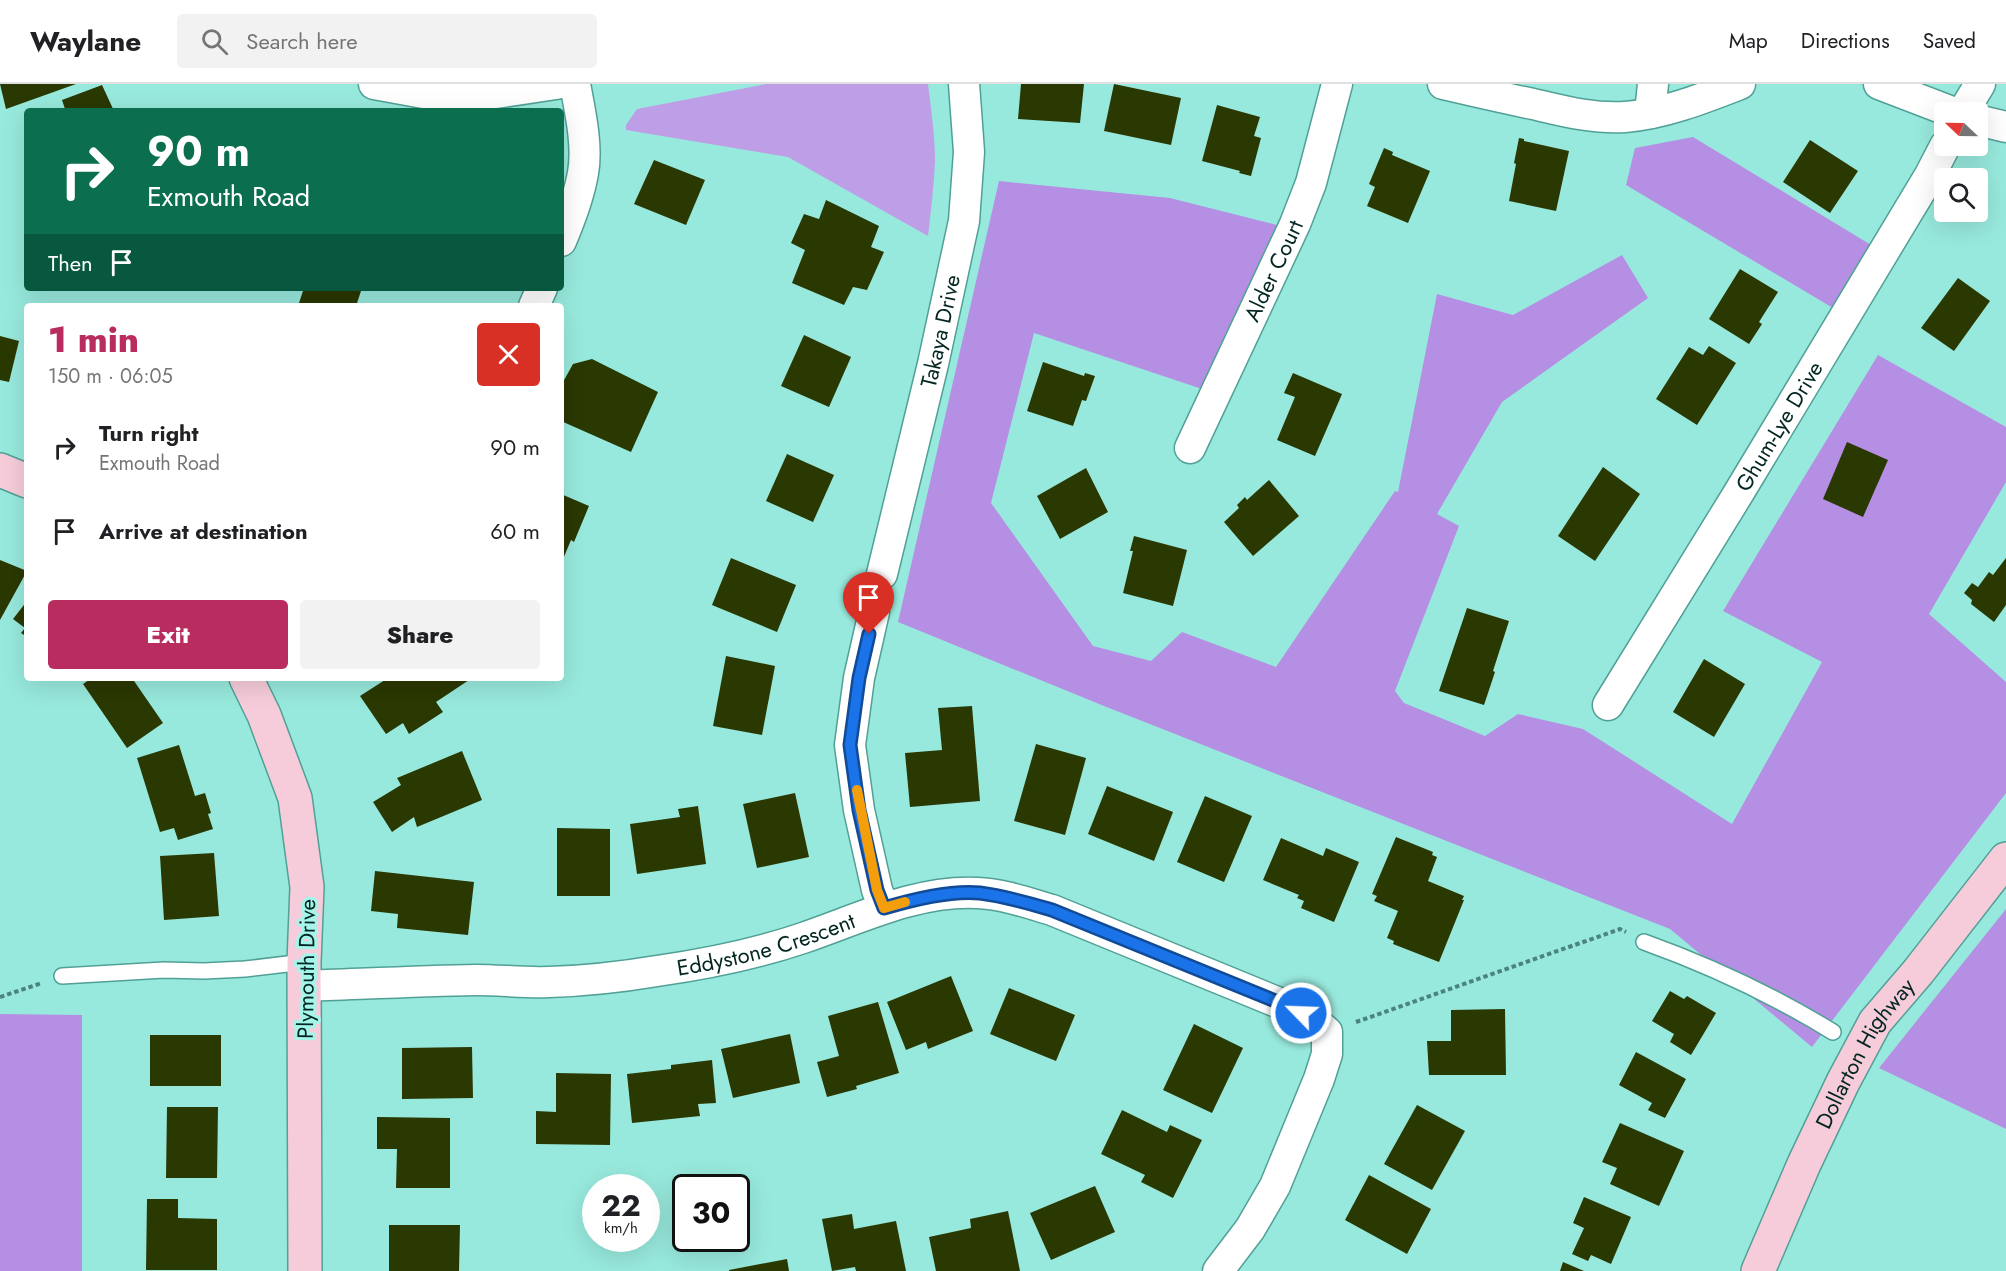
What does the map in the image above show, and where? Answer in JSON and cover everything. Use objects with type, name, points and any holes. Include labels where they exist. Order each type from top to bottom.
[{"type":"street","points":[[374,84],[440,94],[496,93],[556,84]]},
{"type":"street","points":[[564,233],[583,172],[583,134],[575,84]]},
{"type":"street","name":"Takaya Drive","points":[[882,574],[933,364],[964,221],[969,152],[964,84]]},
{"type":"street","name":"Alder Court","points":[[1190,448],[1295,224],[1311,183],[1337,84]]},
{"type":"street","points":[[1443,84],[1578,114],[1603,117],[1626,117],[1652,98],[1708,96],[1740,84]]},
{"type":"street","points":[[1879,84],[1934,105]]},
{"type":"street","points":[[1969,102],[1980,84]]},
{"type":"street","points":[[1988,123],[2006,127]]},
{"type":"street","name":"Ghum-Lye Drive","points":[[1608,705],[1738,494],[1940,156]]},
{"type":"street","points":[[0,470],[24,480]]},
{"type":"street","points":[[874,612],[859,678],[850,745],[859,810],[877,890],[884,908]]},
{"type":"street","name":"Plymouth Drive","points":[[247,681],[264,715],[295,798],[307,886],[304,974],[305,1271]]},
{"type":"street","name":"Dollarton Highway","points":[[1758,1271],[1814,1143],[1875,1022],[1918,972],[2006,859]]},
{"type":"street","name":"Eddystone Crescent","points":[[304,974],[547,982],[592,980],[737,956],[801,938],[911,900],[977,893],[1011,898],[1052,910],[1290,1007],[1312,1019],[1327,1032]]},
{"type":"street","points":[[1218,1271],[1250,1229],[1275,1186],[1320,1079],[1327,1054],[1327,1032]]},
{"type":"lane","points":[[1644,942],[1696,962],[1833,1032]]},
{"type":"lane","points":[[62,976],[164,970],[204,972],[235,970],[304,974]]},
{"type":"path","points":[[1327,1032],[1620,929],[1644,942]]},
{"type":"path","points":[[0,998],[62,976]]},
{"type":"shaded area","points":[[766,84],[928,84],[935,160],[928,236],[788,157],[626,130],[626,125],[637,109]]},
{"type":"shaded area","points":[[1693,137],[1876,248],[1838,311],[1626,185],[1635,148]]},
{"type":"shaded area","points":[[999,181],[1170,198],[1281,226],[1202,389],[1034,333],[991,503],[1093,646],[1151,661],[1182,632],[1276,667],[1395,491],[1398,492],[1437,294],[1513,315],[1622,255],[1648,298],[1502,402],[1437,514],[1459,526],[1395,691],[1404,703],[1485,736],[1518,714],[1583,729],[1732,824],[1822,662],[1723,611],[1878,355],[2006,427],[2006,482],[1929,614],[2006,682],[2006,793],[1812,1047],[1670,929],[1104,706],[898,622]]},
{"type":"shaded area","points":[[2006,909],[2006,1129],[1879,1068]]},
{"type":"shaded area","points":[[0,1014],[82,1015],[82,1271],[0,1271]]},
{"type":"building","points":[[0,84],[76,84],[6,109]]},
{"type":"building","points":[[1021,84],[1084,84],[1080,123],[1018,119]]},
{"type":"building","points":[[1114,84],[1181,98],[1171,145],[1104,131]]},
{"type":"building","points":[[102,85],[113,108],[65,108],[62,100]]},
{"type":"building","points":[[1217,105],[1260,117],[1254,136],[1261,138],[1251,176],[1202,161]]},
{"type":"building","points":[[1519,138],[1569,151],[1556,211],[1509,201]]},
{"type":"building","points":[[1810,140],[1858,171],[1830,213],[1783,182]]},
{"type":"building","points":[[1384,148],[1393,152],[1392,155],[1430,171],[1408,223],[1367,206],[1375,187],[1369,184]]},
{"type":"building","points":[[654,160],[705,180],[686,225],[634,204]]},
{"type":"building","points":[[826,200],[879,226],[871,247],[884,252],[867,290],[853,287],[844,305],[792,283],[805,250],[791,243],[804,214],[819,219]]},
{"type":"building","points":[[1740,269],[1778,292],[1759,322],[1762,324],[1749,344],[1709,319]]},
{"type":"building","points":[[1958,278],[1990,301],[1954,351],[1921,328]]},
{"type":"building","points":[[303,291],[361,291],[357,303],[299,303]]},
{"type":"building","points":[[804,335],[851,357],[829,407],[781,386]]},
{"type":"building","points":[[0,336],[19,341],[9,382],[0,380]]},
{"type":"building","points":[[1709,346],[1736,363],[1697,425],[1656,399],[1689,347],[1703,355]]},
{"type":"building","points":[[592,359],[658,392],[631,452],[564,422],[564,380],[573,364]]},
{"type":"building","points":[[1043,362],[1084,376],[1085,373],[1095,376],[1086,401],[1082,400],[1073,426],[1027,411]]},
{"type":"building","points":[[1293,373],[1342,394],[1315,456],[1277,440],[1295,397],[1284,393]]},
{"type":"building","points":[[1847,442],[1888,460],[1863,517],[1823,499]]},
{"type":"building","points":[[787,454],[834,475],[813,522],[766,501]]},
{"type":"building","points":[[1603,467],[1640,494],[1595,561],[1558,536]]},
{"type":"building","points":[[1086,468],[1108,512],[1060,539],[1037,496]]},
{"type":"building","points":[[1269,480],[1299,516],[1253,556],[1224,522],[1239,508],[1237,505],[1245,497],[1247,500]]},
{"type":"building","points":[[564,495],[589,506],[574,542],[571,540],[564,557]]},
{"type":"building","points":[[1134,536],[1187,550],[1173,606],[1123,593],[1133,551],[1130,551]]},
{"type":"building","points":[[731,558],[796,585],[777,632],[712,605]]},
{"type":"building","points":[[2006,558],[2006,605],[1994,622],[1971,604],[1972,600],[1964,593],[1972,583],[1978,587],[1989,572],[1993,575]]},
{"type":"building","points":[[0,560],[24,570],[24,576],[0,620]]},
{"type":"building","points":[[24,605],[24,627],[13,619]]},
{"type":"building","points":[[1467,608],[1509,621],[1484,705],[1439,691]]},
{"type":"building","points":[[726,656],[775,666],[762,735],[713,726]]},
{"type":"building","points":[[1704,659],[1745,684],[1714,737],[1673,712]]},
{"type":"building","points":[[88,681],[134,681],[163,723],[127,748],[83,684]]},
{"type":"building","points":[[383,681],[468,681],[436,702],[443,712],[409,734],[403,723],[386,734],[360,696]]},
{"type":"building","points":[[972,706],[980,801],[910,807],[905,753],[942,750],[938,708]]},
{"type":"building","points":[[1036,744],[1086,758],[1065,835],[1014,821]]},
{"type":"building","points":[[179,745],[195,796],[205,793],[213,829],[178,840],[174,828],[160,832],[137,758]]},
{"type":"building","points":[[462,751],[482,800],[417,827],[414,817],[392,832],[373,802],[401,785],[397,778]]},
{"type":"building","points":[[1107,786],[1173,812],[1154,861],[1088,834]]},
{"type":"building","points":[[795,793],[809,857],[757,868],[743,804]]},
{"type":"building","points":[[1205,796],[1252,816],[1224,882],[1177,862]]},
{"type":"building","points":[[698,806],[706,864],[637,874],[630,824],[680,817],[678,809]]},
{"type":"building","points":[[557,828],[610,829],[610,896],[557,896]]},
{"type":"building","points":[[1396,837],[1433,852],[1432,855],[1437,857],[1428,881],[1464,896],[1439,962],[1393,944],[1394,941],[1387,938],[1398,911],[1374,901],[1377,896],[1372,894]]},
{"type":"building","points":[[1281,838],[1323,856],[1326,848],[1359,862],[1334,922],[1301,908],[1304,901],[1297,898],[1299,895],[1263,880]]},
{"type":"building","points":[[214,853],[219,916],[164,920],[160,856]]},
{"type":"building","points":[[375,871],[474,882],[468,935],[397,928],[398,914],[371,911]]},
{"type":"building","points":[[951,976],[973,1031],[928,1049],[926,1042],[906,1050],[887,1002]]},
{"type":"building","points":[[1009,988],[1075,1015],[1056,1061],[990,1034]]},
{"type":"building","points":[[1670,991],[1684,999],[1687,996],[1716,1013],[1691,1055],[1670,1042],[1674,1034],[1652,1021]]},
{"type":"building","points":[[878,1002],[899,1073],[856,1086],[857,1089],[827,1097],[817,1062],[839,1056],[828,1016]]},
{"type":"building","points":[[1505,1009],[1506,1075],[1429,1075],[1427,1041],[1451,1041],[1451,1010]]},
{"type":"building","points":[[1194,1024],[1243,1048],[1212,1113],[1163,1090]]},
{"type":"building","points":[[790,1034],[800,1083],[733,1098],[721,1049]]},
{"type":"building","points":[[150,1035],[221,1035],[221,1086],[150,1086]]},
{"type":"building","points":[[472,1047],[473,1098],[402,1099],[402,1048]]},
{"type":"building","points":[[1636,1052],[1686,1079],[1665,1118],[1648,1110],[1652,1103],[1619,1085]]},
{"type":"building","points":[[712,1060],[716,1103],[698,1104],[700,1116],[632,1123],[627,1074],[671,1069],[671,1065]]},
{"type":"building","points":[[556,1073],[611,1074],[610,1145],[536,1144],[536,1111],[556,1112]]},
{"type":"building","points":[[1417,1105],[1465,1131],[1432,1190],[1384,1164]]},
{"type":"building","points":[[167,1107],[218,1107],[217,1178],[166,1178]]},
{"type":"building","points":[[1122,1110],[1167,1132],[1170,1125],[1202,1140],[1173,1198],[1141,1182],[1145,1175],[1101,1154]]},
{"type":"building","points":[[377,1117],[450,1118],[450,1188],[396,1188],[397,1149],[377,1149]]},
{"type":"building","points":[[1620,1123],[1684,1151],[1659,1206],[1610,1184],[1617,1168],[1602,1162]]},
{"type":"building","points":[[1369,1175],[1431,1209],[1407,1254],[1345,1220]]},
{"type":"building","points":[[1095,1186],[1115,1232],[1051,1260],[1030,1213]]},
{"type":"building","points":[[1584,1197],[1631,1217],[1611,1264],[1591,1255],[1588,1261],[1572,1254],[1584,1228],[1573,1223]]},
{"type":"building","points":[[147,1199],[178,1199],[178,1218],[217,1219],[217,1270],[146,1270]]},
{"type":"building","points":[[1008,1211],[1020,1271],[936,1271],[929,1237],[971,1228],[970,1219]]},
{"type":"building","points":[[852,1214],[854,1229],[896,1221],[906,1271],[856,1271],[855,1267],[832,1271],[822,1219]]},
{"type":"building","points":[[389,1225],[460,1225],[459,1271],[389,1271]]},
{"type":"building","points":[[787,1259],[789,1271],[729,1271],[729,1270]]},
{"type":"building","points":[[1563,1262],[1584,1271],[1560,1271]]},
{"type":"slow traffic","points":[[857,790],[859,810],[877,890],[884,908],[905,902]]},
{"type":"route","points":[[869,634],[859,678],[850,745],[859,810],[877,890],[884,908],[911,900],[942,895],[977,893],[1011,898],[1052,910],[1301,1013]]}]
